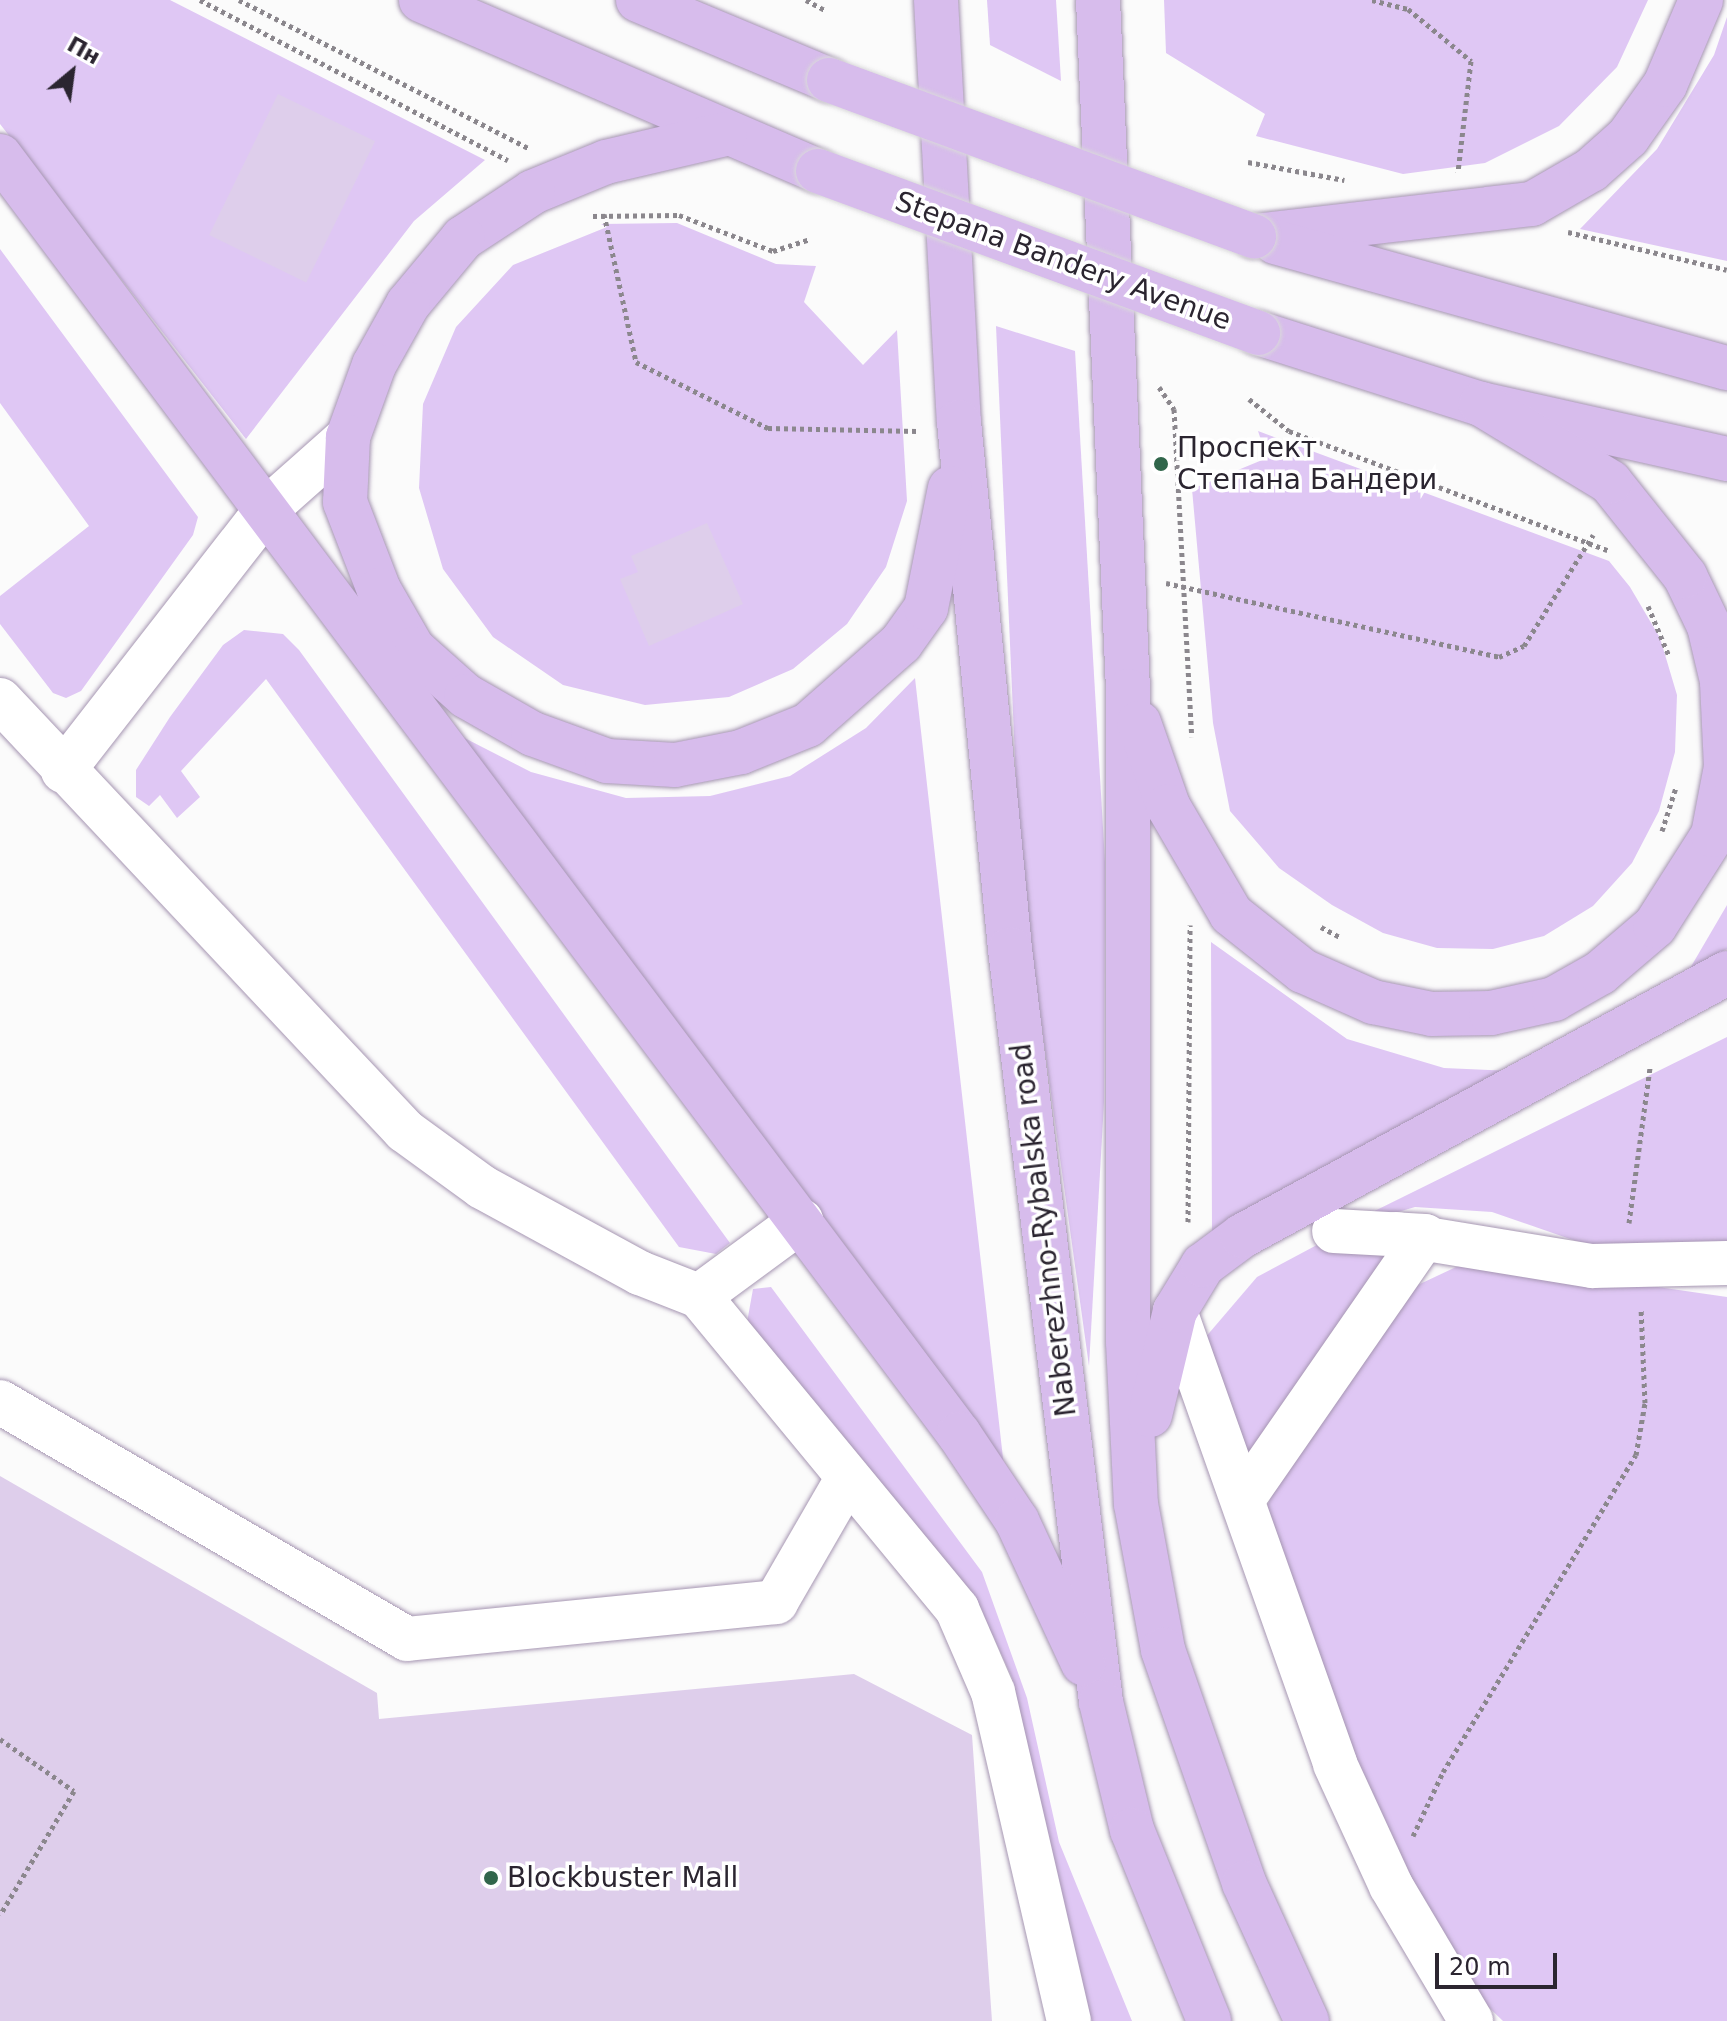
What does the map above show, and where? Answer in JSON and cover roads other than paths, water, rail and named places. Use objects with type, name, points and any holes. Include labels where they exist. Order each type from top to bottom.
[{"type":"main road","name":"Stepana Bandery Avenue","points":[[421,0],[725,134],[1258,333],[1481,404],[1727,459]]},
{"type":"main road","points":[[638,0],[829,80],[1254,236],[1727,368]]},
{"type":"main road","points":[[725,134],[606,162],[534,172],[463,238],[408,304],[374,365],[348,437],[345,502],[379,590],[413,649],[466,696],[533,734],[607,761],[675,765],[741,752],[808,725],[901,643],[926,608],[938,427],[936,0]]},
{"type":"main road","points":[[1098,0],[1128,691],[1128,1342],[1136,1504],[1163,1650],[1244,1883],[1307,2021]]},
{"type":"main road","points":[[1254,236],[1532,204],[1591,170],[1628,137],[1665,85],[1701,0]]},
{"type":"main road","points":[[0,156],[268,508],[801,1221],[1017,1521],[1101,1702]]},
{"type":"main road","points":[[1128,691],[1168,806],[1220,899],[1248,931],[1303,971],[1373,1002],[1432,1014],[1491,1013],[1554,999],[1600,973],[1655,926],[1713,835],[1726,767],[1722,681],[1685,576],[1610,482],[1481,404]]},
{"type":"main road","name":"Naberezhno-Rybalska road","points":[[938,427],[1010,949],[1101,1702],[1132,1830],[1209,2021]]},
{"type":"main road","points":[[1136,1504],[1158,1361],[1175,1311],[1203,1265],[1242,1236],[1727,973]]},
{"type":"lane","points":[[63,771],[268,508],[348,437]]},
{"type":"lane","points":[[0,700],[63,771],[405,1131],[482,1187],[640,1273],[699,1296],[957,1609],[978,1651],[1069,2021]]},
{"type":"lane","points":[[699,1296],[801,1221]]},
{"type":"lane","points":[[1334,1231],[1425,1236],[1592,1266],[1727,1263]]},
{"type":"lane","points":[[1243,1499],[1425,1236]]},
{"type":"lane","points":[[1175,1311],[1335,1764],[1391,1886],[1471,2021]]},
{"type":"lane","points":[[0,1402],[407,1639],[776,1602],[847,1479]]},
{"type":"place","name":"Проспект Степана Бандери","points":[[1161,464]]},
{"type":"place","name":"Blockbuster Mall","points":[[491,1878]]}]
